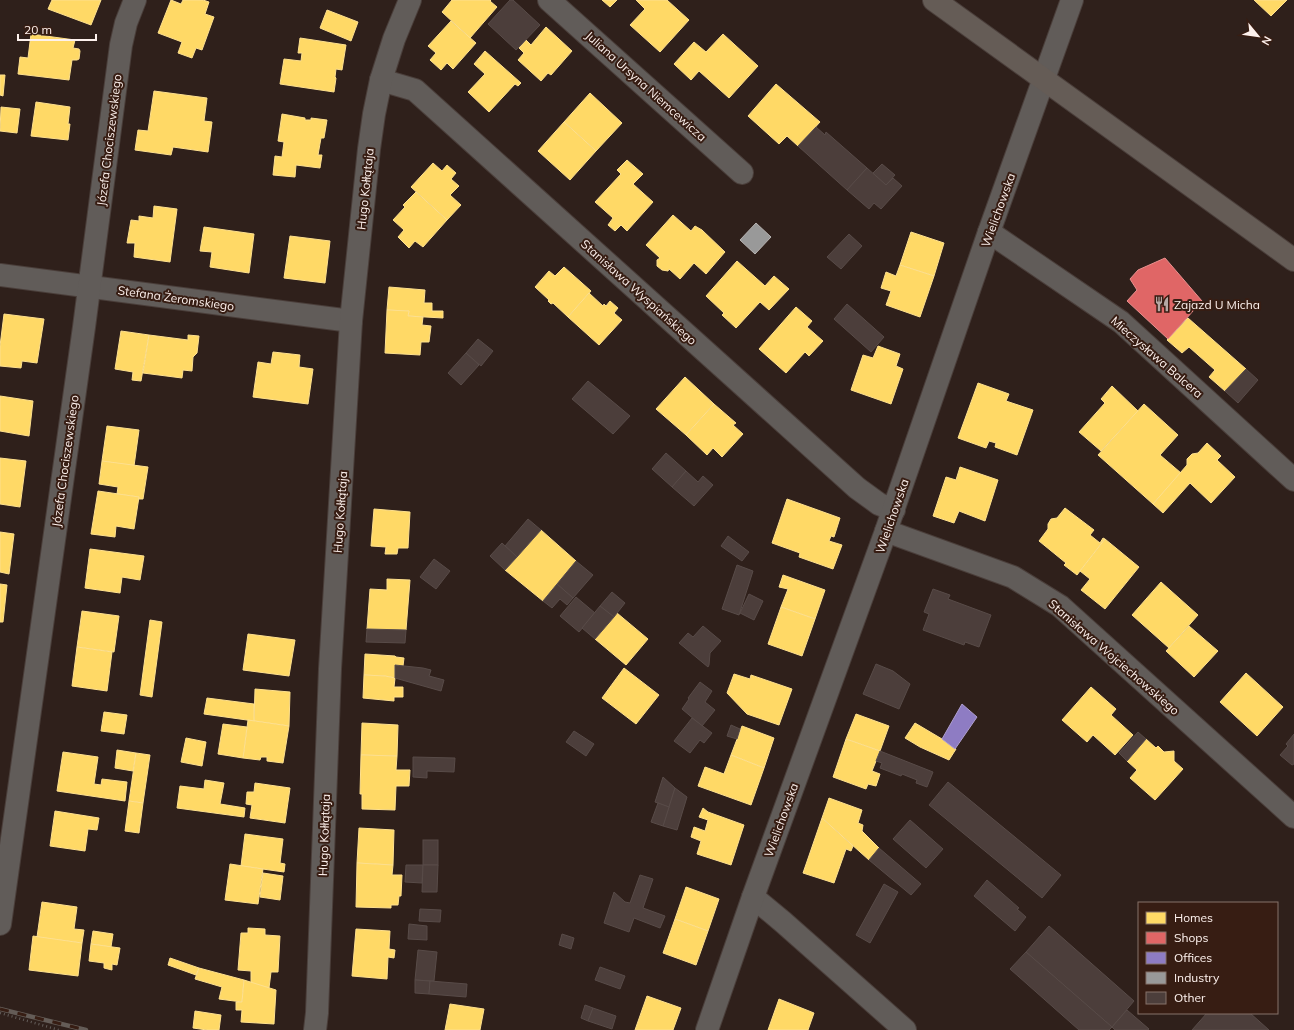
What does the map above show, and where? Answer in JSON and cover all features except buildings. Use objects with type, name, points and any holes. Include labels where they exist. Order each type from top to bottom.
[{"type":"main road","points":[[934,0],[1294,260]]},
{"type":"street","name":"Józefa Chociszewskiego","points":[[0,924],[89,287],[121,45],[126,23],[135,0]]},
{"type":"street","name":"Hugo Kołłątaja","points":[[315,1030],[317,1013],[330,669],[351,321],[374,114],[381,80],[394,39],[410,0]]},
{"type":"street","name":"Juliana Ursyna Niemcewicza","points":[[549,0],[742,173]]},
{"type":"street","name":"Wielichowska","points":[[707,1030],[753,897],[894,510],[989,232],[1072,0]]},
{"type":"street","name":"Stanisława Wyspiańskiego","points":[[381,80],[415,90],[857,488],[879,504],[894,510]]},
{"type":"street","name":"Mieczysława Balcera","points":[[989,232],[1121,322],[1294,480]]},
{"type":"street","name":"Stefana Żeromskiego","points":[[0,275],[351,321]]},
{"type":"street","name":"Stanisława Wojciechowskiego","points":[[886,531],[1013,577],[1060,606],[1294,817]]},
{"type":"street","points":[[753,897],[905,1030]]},
{"type":"path","points":[[0,1012],[59,1030]]},
{"type":"railway","points":[[0,1009],[86,1030]]},
{"type":"place","name":"Zajazd U Micha","points":[[1162,304]]}]
